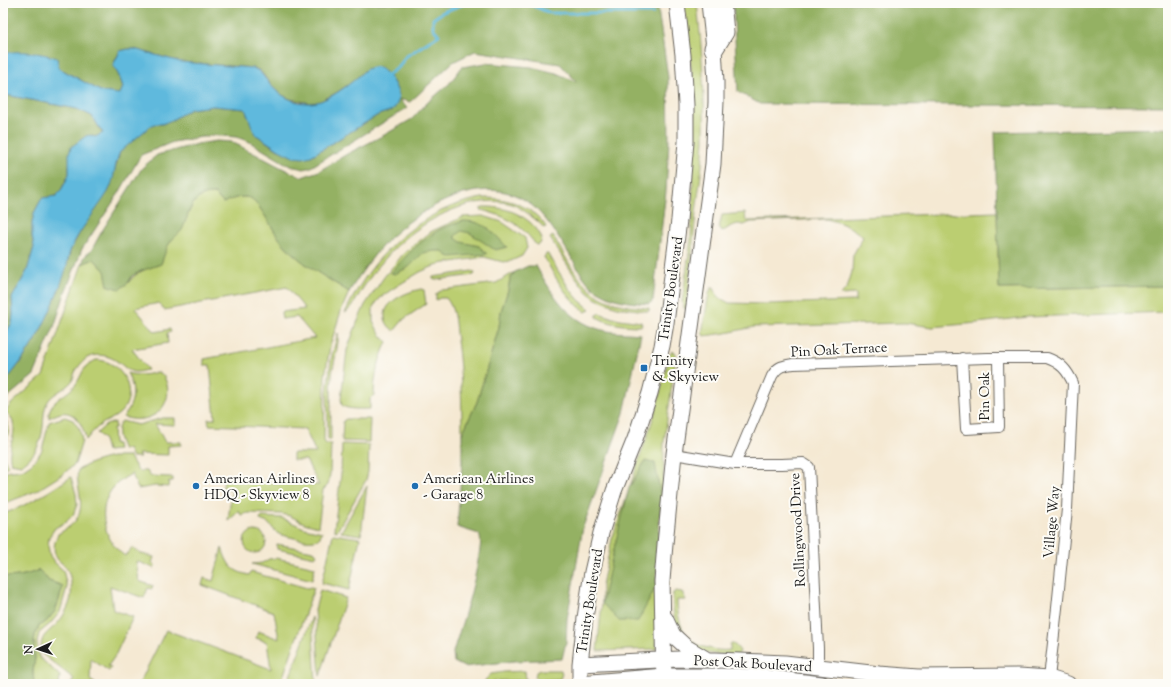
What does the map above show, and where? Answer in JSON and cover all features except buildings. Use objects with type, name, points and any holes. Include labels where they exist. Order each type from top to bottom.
[{"type":"highway","points":[[714,48],[724,32],[721,3]]},
{"type":"main road","name":"Trinity Boulevard","points":[[664,680],[662,581],[664,544],[674,454],[713,164],[716,102],[714,48],[709,3]]},
{"type":"main road","name":"Trinity Boulevard","points":[[580,684],[580,664],[592,572],[600,533],[614,491],[635,439],[650,393],[662,346],[666,323],[679,220],[686,142],[686,105],[683,55],[677,4]]},
{"type":"main road","points":[[662,612],[673,635],[686,647],[707,660]]},
{"type":"main road","name":"Post Oak Boulevard","points":[[580,664],[664,660],[707,660],[785,664],[919,677],[1019,676],[1068,684]]},
{"type":"main road","points":[[766,678],[785,664],[791,677],[800,682]]},
{"type":"main road","name":"Post Oak Boulevard","points":[[580,684],[712,676],[766,678],[822,684]]},
{"type":"street","name":"Pin Oak","points":[[962,358],[966,429],[999,427],[998,358]]},
{"type":"street","name":"Pin Oak Terrace","points":[[735,464],[772,376],[780,366],[793,364],[962,358],[1047,358],[1054,360],[1066,369]]},
{"type":"street","name":"Village Way","points":[[1049,681],[1067,509],[1073,383],[1066,369]]},
{"type":"street","points":[[674,454],[735,464]]},
{"type":"street","name":"Rollingwood Drive","points":[[735,464],[803,463],[809,467],[818,667]]},
{"type":"green space","points":[[3,3],[657,3],[668,77],[669,141],[666,191],[653,300],[650,304],[627,302],[605,295],[594,289],[582,275],[556,234],[541,214],[535,208],[518,197],[500,191],[481,191],[462,194],[443,201],[425,211],[394,234],[381,247],[349,292],[314,270],[289,250],[279,238],[255,202],[252,199],[245,197],[223,203],[215,194],[200,197],[192,205],[182,230],[169,243],[161,264],[132,276],[128,283],[120,289],[108,286],[105,271],[94,259],[82,264],[85,256],[91,251],[142,168],[157,155],[197,144],[217,141],[232,142],[302,177],[319,171],[412,119],[428,102],[449,84],[462,67],[486,63],[531,67],[556,73],[577,82],[560,64],[475,51],[453,62],[410,102],[399,99],[407,108],[311,167],[304,169],[290,166],[248,141],[236,137],[213,135],[173,142],[141,155],[119,193],[82,249],[54,327],[34,375],[3,403],[3,384],[21,362],[37,337],[58,291],[71,249],[116,166],[120,151],[148,128],[154,124],[162,124],[172,120],[190,109],[213,106],[246,109],[255,134],[278,150],[311,156],[378,115],[393,110],[399,95],[392,80],[380,67],[365,70],[354,81],[336,93],[319,102],[311,103],[290,99],[280,94],[259,70],[253,68],[181,62],[134,49],[120,51],[113,65],[123,87],[120,94],[102,92],[59,68],[9,52],[3,54]]},
{"type":"green space","points":[[684,3],[697,3],[703,72],[704,106],[703,158],[686,309],[684,308],[682,302],[692,221],[694,130],[693,86]]},
{"type":"green space","points":[[733,3],[1168,3],[1168,106],[760,104],[738,92]]},
{"type":"green space","points":[[3,93],[6,95],[77,109],[92,116],[103,134],[95,137],[90,135],[69,165],[69,174],[60,192],[56,196],[42,198],[34,213],[32,236],[34,247],[27,271],[12,298],[12,323],[3,337]]},
{"type":"green space","points":[[1168,128],[1168,286],[999,289],[995,132]]},
{"type":"green space","points":[[207,194],[215,194],[223,203],[241,197],[252,199],[259,206],[279,238],[289,250],[314,270],[349,292],[341,311],[330,346],[325,376],[324,441],[326,444],[331,444],[330,474],[328,485],[323,490],[318,527],[281,514],[248,513],[241,515],[239,511],[228,521],[232,489],[223,488],[224,480],[319,485],[306,460],[293,460],[293,453],[316,453],[305,429],[209,425],[208,419],[215,419],[210,365],[204,365],[204,359],[315,338],[297,317],[282,319],[281,312],[305,309],[287,287],[164,310],[159,303],[135,308],[155,332],[170,329],[171,332],[167,333],[168,343],[132,349],[148,370],[133,372],[115,360],[104,356],[96,355],[87,358],[76,370],[72,381],[52,397],[47,403],[44,412],[41,439],[34,454],[21,465],[11,463],[10,450],[14,424],[6,412],[10,405],[43,376],[82,264],[94,259],[105,271],[128,283],[139,273],[161,264],[170,241],[181,231],[195,200]]},
{"type":"green space","points":[[482,198],[505,200],[519,204],[538,217],[546,227],[544,228],[521,208],[508,203],[493,201],[477,203],[445,213],[429,221],[415,231],[391,252],[369,278],[353,305],[345,313],[354,295],[376,263],[404,235],[437,213],[458,204]]},
{"type":"green space","points":[[483,207],[505,209],[518,214],[535,227],[542,239],[540,244],[536,245],[519,226],[498,215],[481,210]]},
{"type":"green space","points":[[997,212],[999,289],[1168,286],[1168,312],[1027,317],[932,327],[905,323],[754,327],[704,336],[702,333],[711,288],[714,288],[718,297],[729,303],[766,304],[856,301],[856,294],[840,295],[847,288],[852,272],[853,255],[863,237],[855,230],[841,223],[826,219],[751,222],[744,225],[738,224],[731,226],[721,231],[719,228],[722,215],[745,213],[746,221]]},
{"type":"green space","points":[[483,216],[502,222],[525,238],[527,248],[522,256],[511,261],[503,262],[484,257],[439,264],[420,272],[381,297],[373,307],[373,322],[387,342],[378,368],[374,395],[370,399],[370,409],[344,407],[341,399],[347,350],[365,305],[384,277],[404,253],[432,231],[463,217]]},
{"type":"green space","points":[[463,221],[483,225],[493,232],[507,247],[495,250],[470,233],[461,231],[454,237],[461,242],[479,246],[487,254],[450,257],[443,251],[423,253],[409,267],[395,274],[391,273],[412,250],[430,235],[443,228]]},
{"type":"green space","points":[[553,236],[571,267],[594,293],[615,303],[627,306],[649,308],[649,311],[617,307],[596,299],[587,292],[550,238]]},
{"type":"green space","points":[[548,254],[569,288],[579,300],[590,309],[588,311],[586,312],[567,294],[544,257]]},
{"type":"green space","points":[[528,266],[536,266],[549,288],[564,308],[573,316],[594,327],[607,331],[641,334],[624,413],[583,527],[567,619],[566,642],[562,659],[514,661],[464,667],[454,662],[453,652],[471,592],[481,542],[479,534],[457,527],[462,464],[462,434],[477,402],[499,327],[501,311],[510,279],[515,272]]},
{"type":"green space","points":[[472,271],[475,273],[474,275],[433,279],[433,277]]},
{"type":"green space","points":[[515,272],[510,279],[501,311],[499,327],[477,402],[462,434],[460,370],[455,319],[446,298],[436,300],[436,294],[442,290],[496,283]]},
{"type":"green space","points":[[421,289],[424,290],[426,304],[404,319],[394,331],[388,326],[385,318],[385,312],[388,307],[397,298],[409,292]]},
{"type":"green space","points":[[599,313],[613,318],[641,322],[642,325],[630,326],[612,323],[597,317]]},
{"type":"green space","points":[[338,333],[338,342],[331,383],[331,440],[328,440],[327,392],[331,359]]},
{"type":"green space","points":[[672,351],[676,356],[664,442],[663,497],[660,514],[656,587],[657,649],[597,651],[602,603],[602,585],[612,539],[656,410],[670,353]]},
{"type":"green space","points":[[96,360],[107,362],[114,366],[122,374],[127,384],[128,399],[124,409],[120,413],[99,426],[86,440],[81,425],[75,417],[71,414],[60,413],[49,418],[49,412],[55,402],[76,384],[83,370]]},
{"type":"green space","points":[[158,372],[164,378],[168,389],[167,399],[162,408],[154,415],[143,419],[130,419],[123,417],[130,407],[133,394],[132,384],[127,373],[142,375]]},
{"type":"green space","points":[[4,415],[9,428],[4,457],[8,466],[3,469]]},
{"type":"green space","points":[[65,417],[73,420],[80,430],[82,441],[75,464],[63,474],[36,491],[3,504],[3,476],[9,470],[22,470],[31,464],[42,450],[49,422]]},
{"type":"green space","points":[[163,418],[175,418],[175,425],[155,424],[165,442],[181,442],[181,445],[168,446],[168,455],[138,454],[140,457],[132,457],[128,449],[123,450],[118,431],[122,421],[138,425]]},
{"type":"green space","points":[[346,419],[370,419],[369,442],[342,441],[343,421]]},
{"type":"green space","points":[[115,422],[115,428],[113,428],[114,444],[117,444],[118,450],[107,451],[104,440],[97,433],[106,425]]},
{"type":"green space","points":[[342,444],[369,445],[368,472],[366,480],[337,531],[334,530],[341,474]]},
{"type":"green space","points":[[112,457],[130,457],[138,471],[147,471],[150,476],[171,477],[173,478],[173,481],[169,481],[168,487],[155,486],[138,489],[132,474],[119,482],[111,490],[106,500],[104,520],[106,531],[117,549],[125,556],[132,548],[142,554],[154,557],[152,563],[155,565],[154,568],[136,561],[139,581],[153,586],[152,589],[148,588],[144,598],[110,586],[113,610],[133,617],[115,656],[108,666],[111,668],[109,671],[91,659],[90,680],[96,684],[73,684],[71,683],[74,679],[42,654],[41,649],[43,638],[63,616],[71,596],[69,575],[64,565],[56,557],[54,550],[55,544],[58,534],[69,527],[79,515],[81,503],[77,480],[78,470],[86,465]]},
{"type":"green space","points":[[645,461],[655,463],[661,497],[656,587],[638,621],[619,621],[602,603],[629,488]]},
{"type":"green space","points":[[71,477],[76,494],[77,505],[73,515],[66,522],[55,528],[49,537],[48,546],[50,556],[63,570],[67,587],[60,612],[50,624],[39,633],[37,643],[39,657],[60,676],[59,684],[34,684],[33,672],[35,658],[35,635],[39,626],[47,621],[55,611],[63,586],[49,581],[39,570],[21,576],[3,576],[3,514],[38,498]]},
{"type":"green space","points":[[367,486],[361,535],[341,532]]},
{"type":"green space","points":[[261,517],[282,518],[304,528],[322,532],[319,539],[314,540],[304,540],[281,535],[277,533],[268,523],[260,520]]},
{"type":"green space","points":[[255,531],[263,534],[266,542],[263,550],[255,553],[247,550],[244,542],[247,534]]},
{"type":"green space","points":[[333,534],[360,538],[349,590],[322,583]]},
{"type":"green space","points":[[277,544],[313,551],[317,555],[315,557],[277,549]]},
{"type":"green space","points":[[222,548],[228,563],[238,571],[249,575],[251,572],[307,588],[314,588],[284,674],[279,684],[139,684],[166,630],[271,669],[267,642],[256,638],[258,631],[279,639],[274,612],[202,585],[204,578],[213,581]]},
{"type":"green space","points":[[276,558],[315,567],[312,580],[252,564],[262,563],[269,559]]},
{"type":"green space","points":[[39,570],[49,581],[63,586],[55,611],[47,621],[39,626],[35,635],[35,658],[33,672],[34,684],[3,684],[3,576],[21,576]]},
{"type":"green space","points":[[320,590],[346,598],[320,676],[315,610]]},
{"type":"green space","points":[[676,591],[682,592],[686,600],[677,600],[681,624],[687,637],[693,642],[716,650],[730,650],[730,644],[733,644],[740,651],[738,655],[701,651],[682,638],[677,628],[674,616],[673,593]]},
{"type":"green space","points":[[312,617],[316,684],[287,684],[289,679]]},
{"type":"green space","points":[[540,670],[561,670],[562,674],[560,679],[540,680],[535,678],[536,672]]},
{"type":"green space","points":[[525,671],[526,680],[497,681],[486,684],[485,680],[491,674]]},
{"type":"water","points":[[134,49],[181,62],[253,68],[260,72],[272,87],[281,95],[304,103],[321,101],[344,88],[356,79],[362,72],[370,68],[377,67],[381,68],[388,74],[396,87],[398,101],[393,110],[378,115],[311,156],[303,158],[293,157],[279,150],[255,134],[245,109],[213,106],[190,109],[172,120],[162,124],[154,124],[148,128],[120,152],[108,192],[74,242],[59,289],[36,339],[3,384],[3,337],[12,323],[12,298],[27,271],[34,247],[32,223],[34,213],[42,198],[56,196],[60,192],[69,174],[69,154],[71,147],[86,136],[90,135],[95,137],[103,133],[92,116],[77,109],[6,95],[3,93],[3,54],[30,52],[57,58],[59,68],[102,92],[120,94],[123,87],[113,65],[120,51]]},
{"type":"waterway","points":[[385,77],[399,67],[405,57],[439,35],[433,28],[433,19],[443,12],[466,3]]},
{"type":"waterway","points":[[527,3],[550,13],[653,13]]},
{"type":"place","name":"Trinity & Skyview","points":[[644,368]]},
{"type":"place","name":"American Airlines HDQ - Skyview 8","points":[[196,486]]},
{"type":"place","name":"American Airlines - Garage 8","points":[[415,486]]}]
